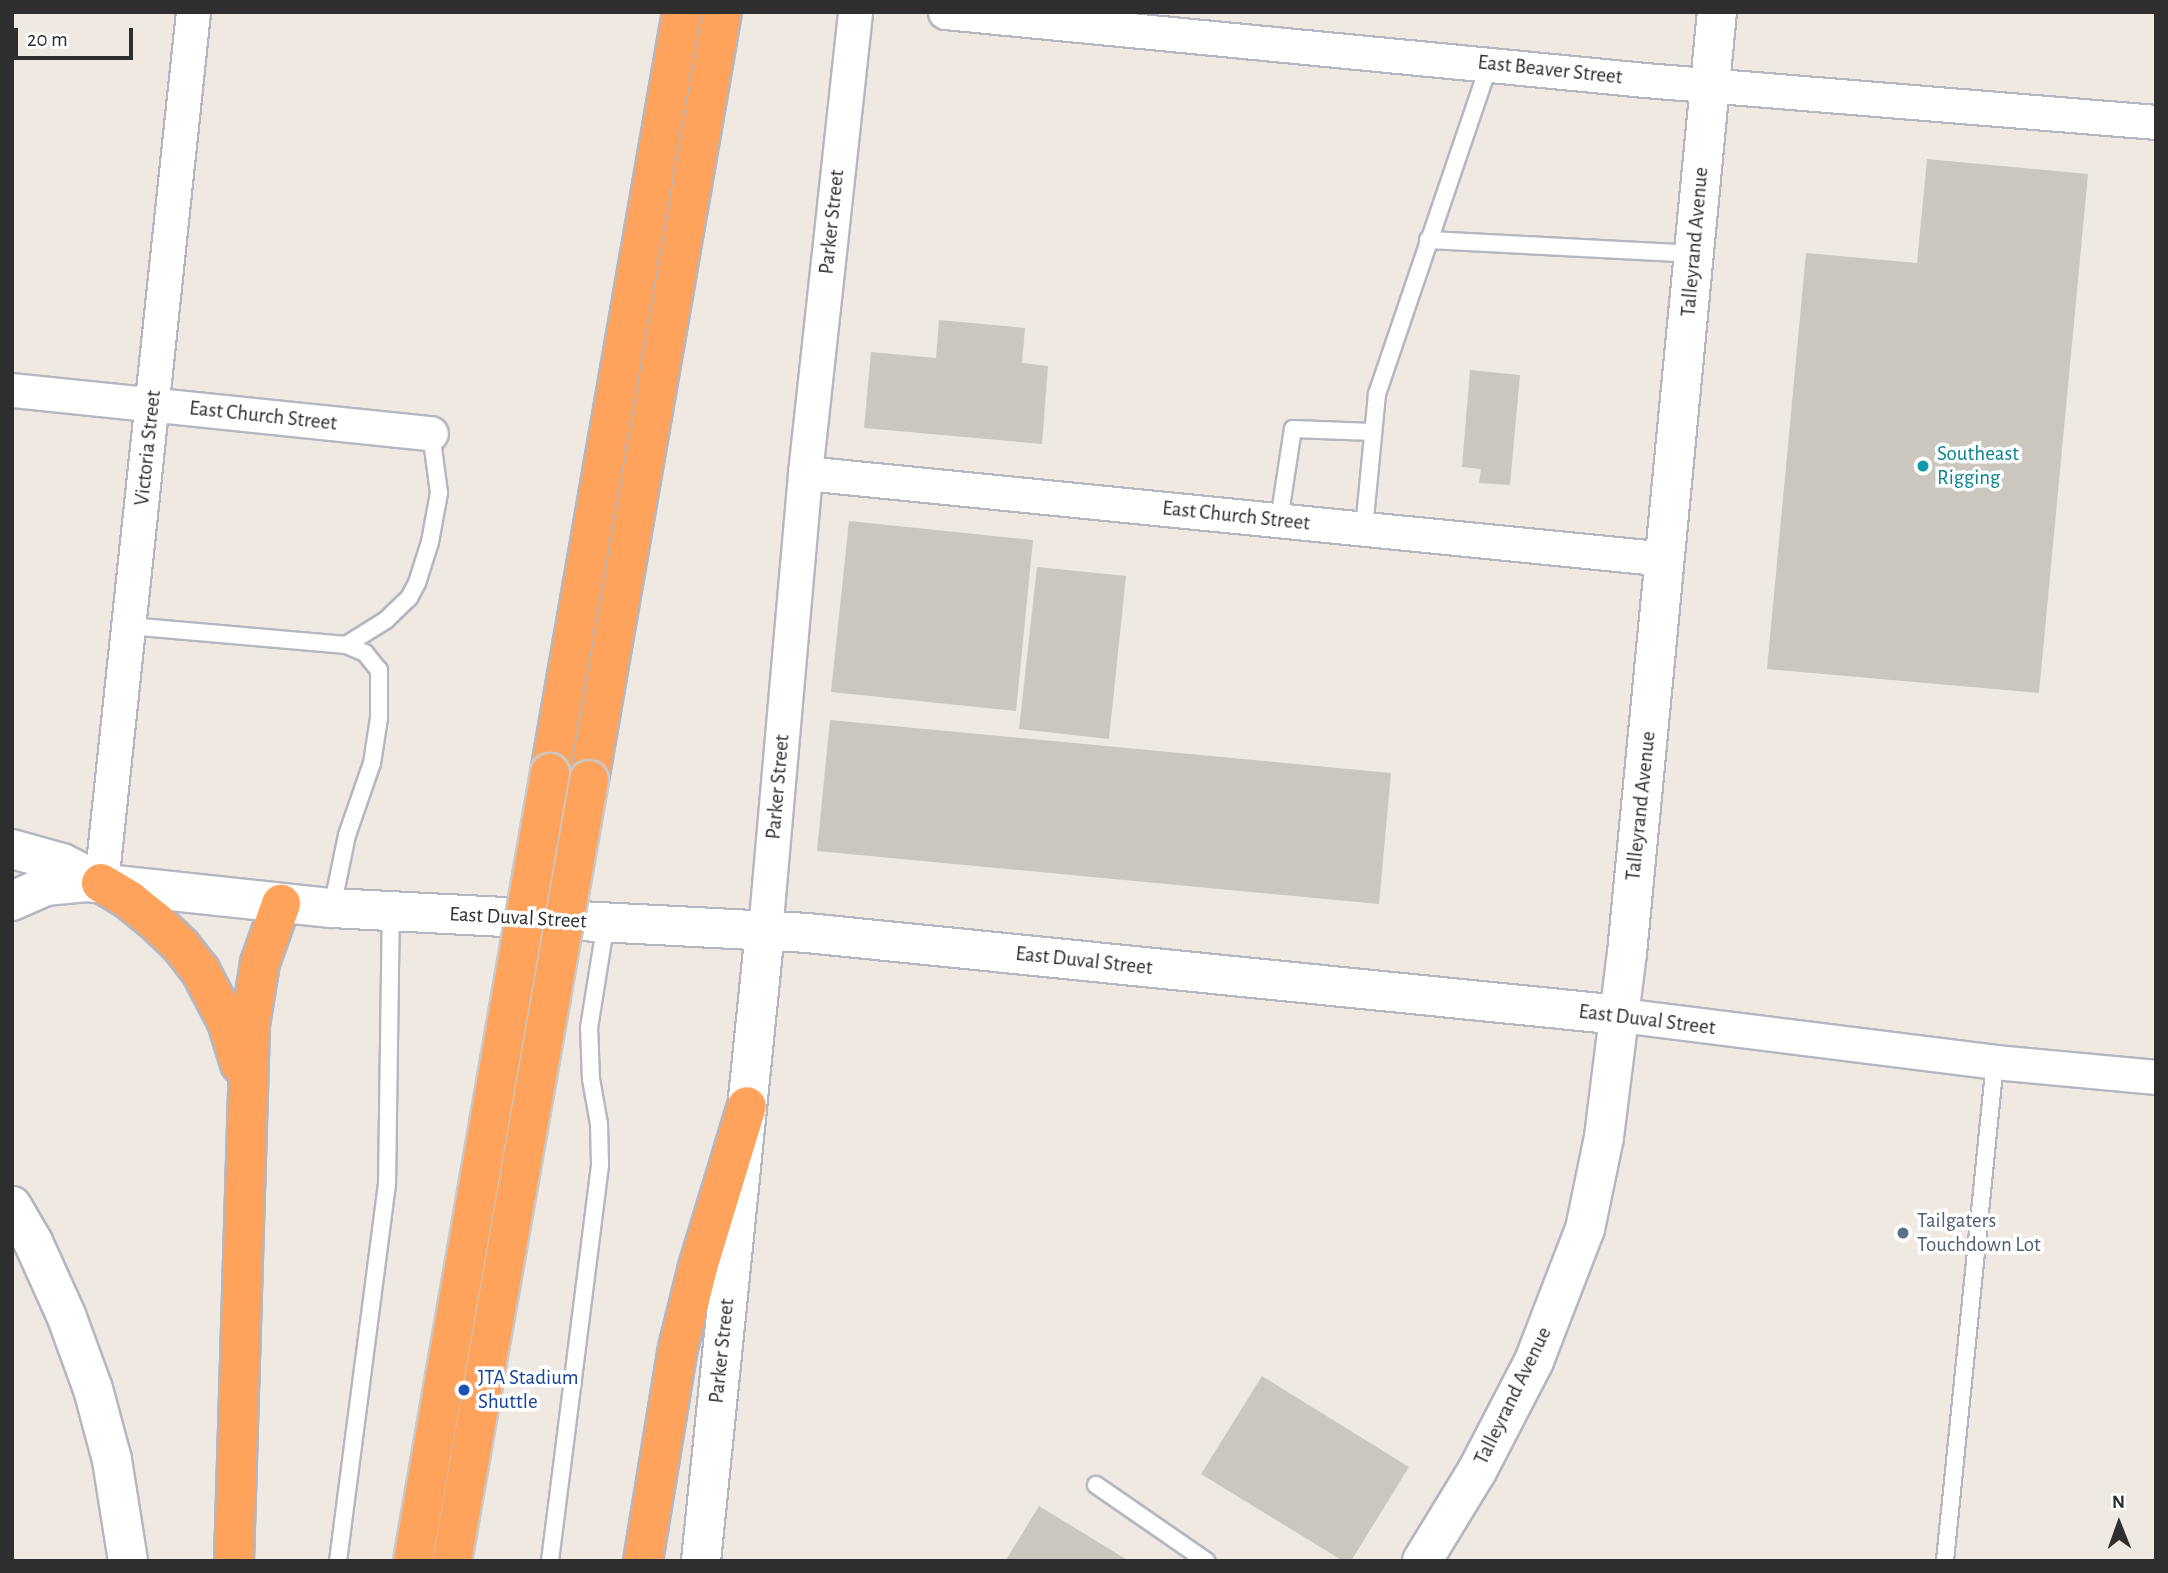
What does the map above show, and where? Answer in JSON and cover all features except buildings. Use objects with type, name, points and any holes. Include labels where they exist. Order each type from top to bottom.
[{"type":"highway","points":[[413,1561],[682,12]]},
{"type":"highway","points":[[452,1561],[723,12]]},
{"type":"highway","points":[[101,883],[154,920],[181,946],[200,970],[237,1049],[247,1110]]},
{"type":"highway","points":[[234,1561],[247,1110],[254,994],[269,932],[281,904]]},
{"type":"highway","points":[[643,1561],[681,1338],[698,1267],[747,1106]]},
{"type":"street","name":"Victoria Street","points":[[101,883],[193,12]]},
{"type":"street","name":"Parker Street","points":[[701,1561],[765,931],[805,473],[855,12]]},
{"type":"street","name":"East Beaver Street","points":[[945,12],[1489,65],[2156,122]]},
{"type":"street","name":"Talleyrand Avenue","points":[[1422,1561],[1476,1471],[1534,1361],[1585,1228],[1604,1137],[1620,1015],[1666,559],[1717,12]]},
{"type":"street","name":"East Church Street","points":[[12,390],[431,433]]},
{"type":"street","name":"East Church Street","points":[[805,473],[1666,559]]},
{"type":"street","points":[[12,849],[62,863],[101,883]]},
{"type":"street","name":"East Duval Street","points":[[12,901],[45,886],[72,882],[101,883],[332,908],[765,931],[1620,1015],[1995,1062],[2156,1077]]},
{"type":"street","points":[[12,1206],[33,1242],[66,1315],[93,1389],[112,1460],[128,1561]]},
{"type":"lane","points":[[1364,529],[1377,394],[1489,65]]},
{"type":"lane","points":[[1428,240],[1694,254]]},
{"type":"lane","points":[[1279,520],[1293,429],[1373,432]]},
{"type":"lane","points":[[346,645],[387,620],[409,598],[417,583],[430,542],[439,493],[431,433]]},
{"type":"lane","points":[[129,626],[346,645],[365,653],[379,670],[381,693],[372,763],[347,835],[332,908]]},
{"type":"lane","points":[[338,1561],[387,1186],[391,912]]},
{"type":"lane","points":[[550,1561],[600,1166],[599,1124],[592,1079],[589,1028],[606,922]]},
{"type":"lane","points":[[1945,1561],[1995,1062]]},
{"type":"lane","points":[[1096,1485],[1206,1561]]},
{"type":"place","name":"Southeast Rigging","points":[[1923,466]]},
{"type":"place","name":"Tailgaters Touchdown Lot","points":[[1903,1233]]},
{"type":"place","name":"JTA Stadium Shuttle","points":[[464,1390]]}]
